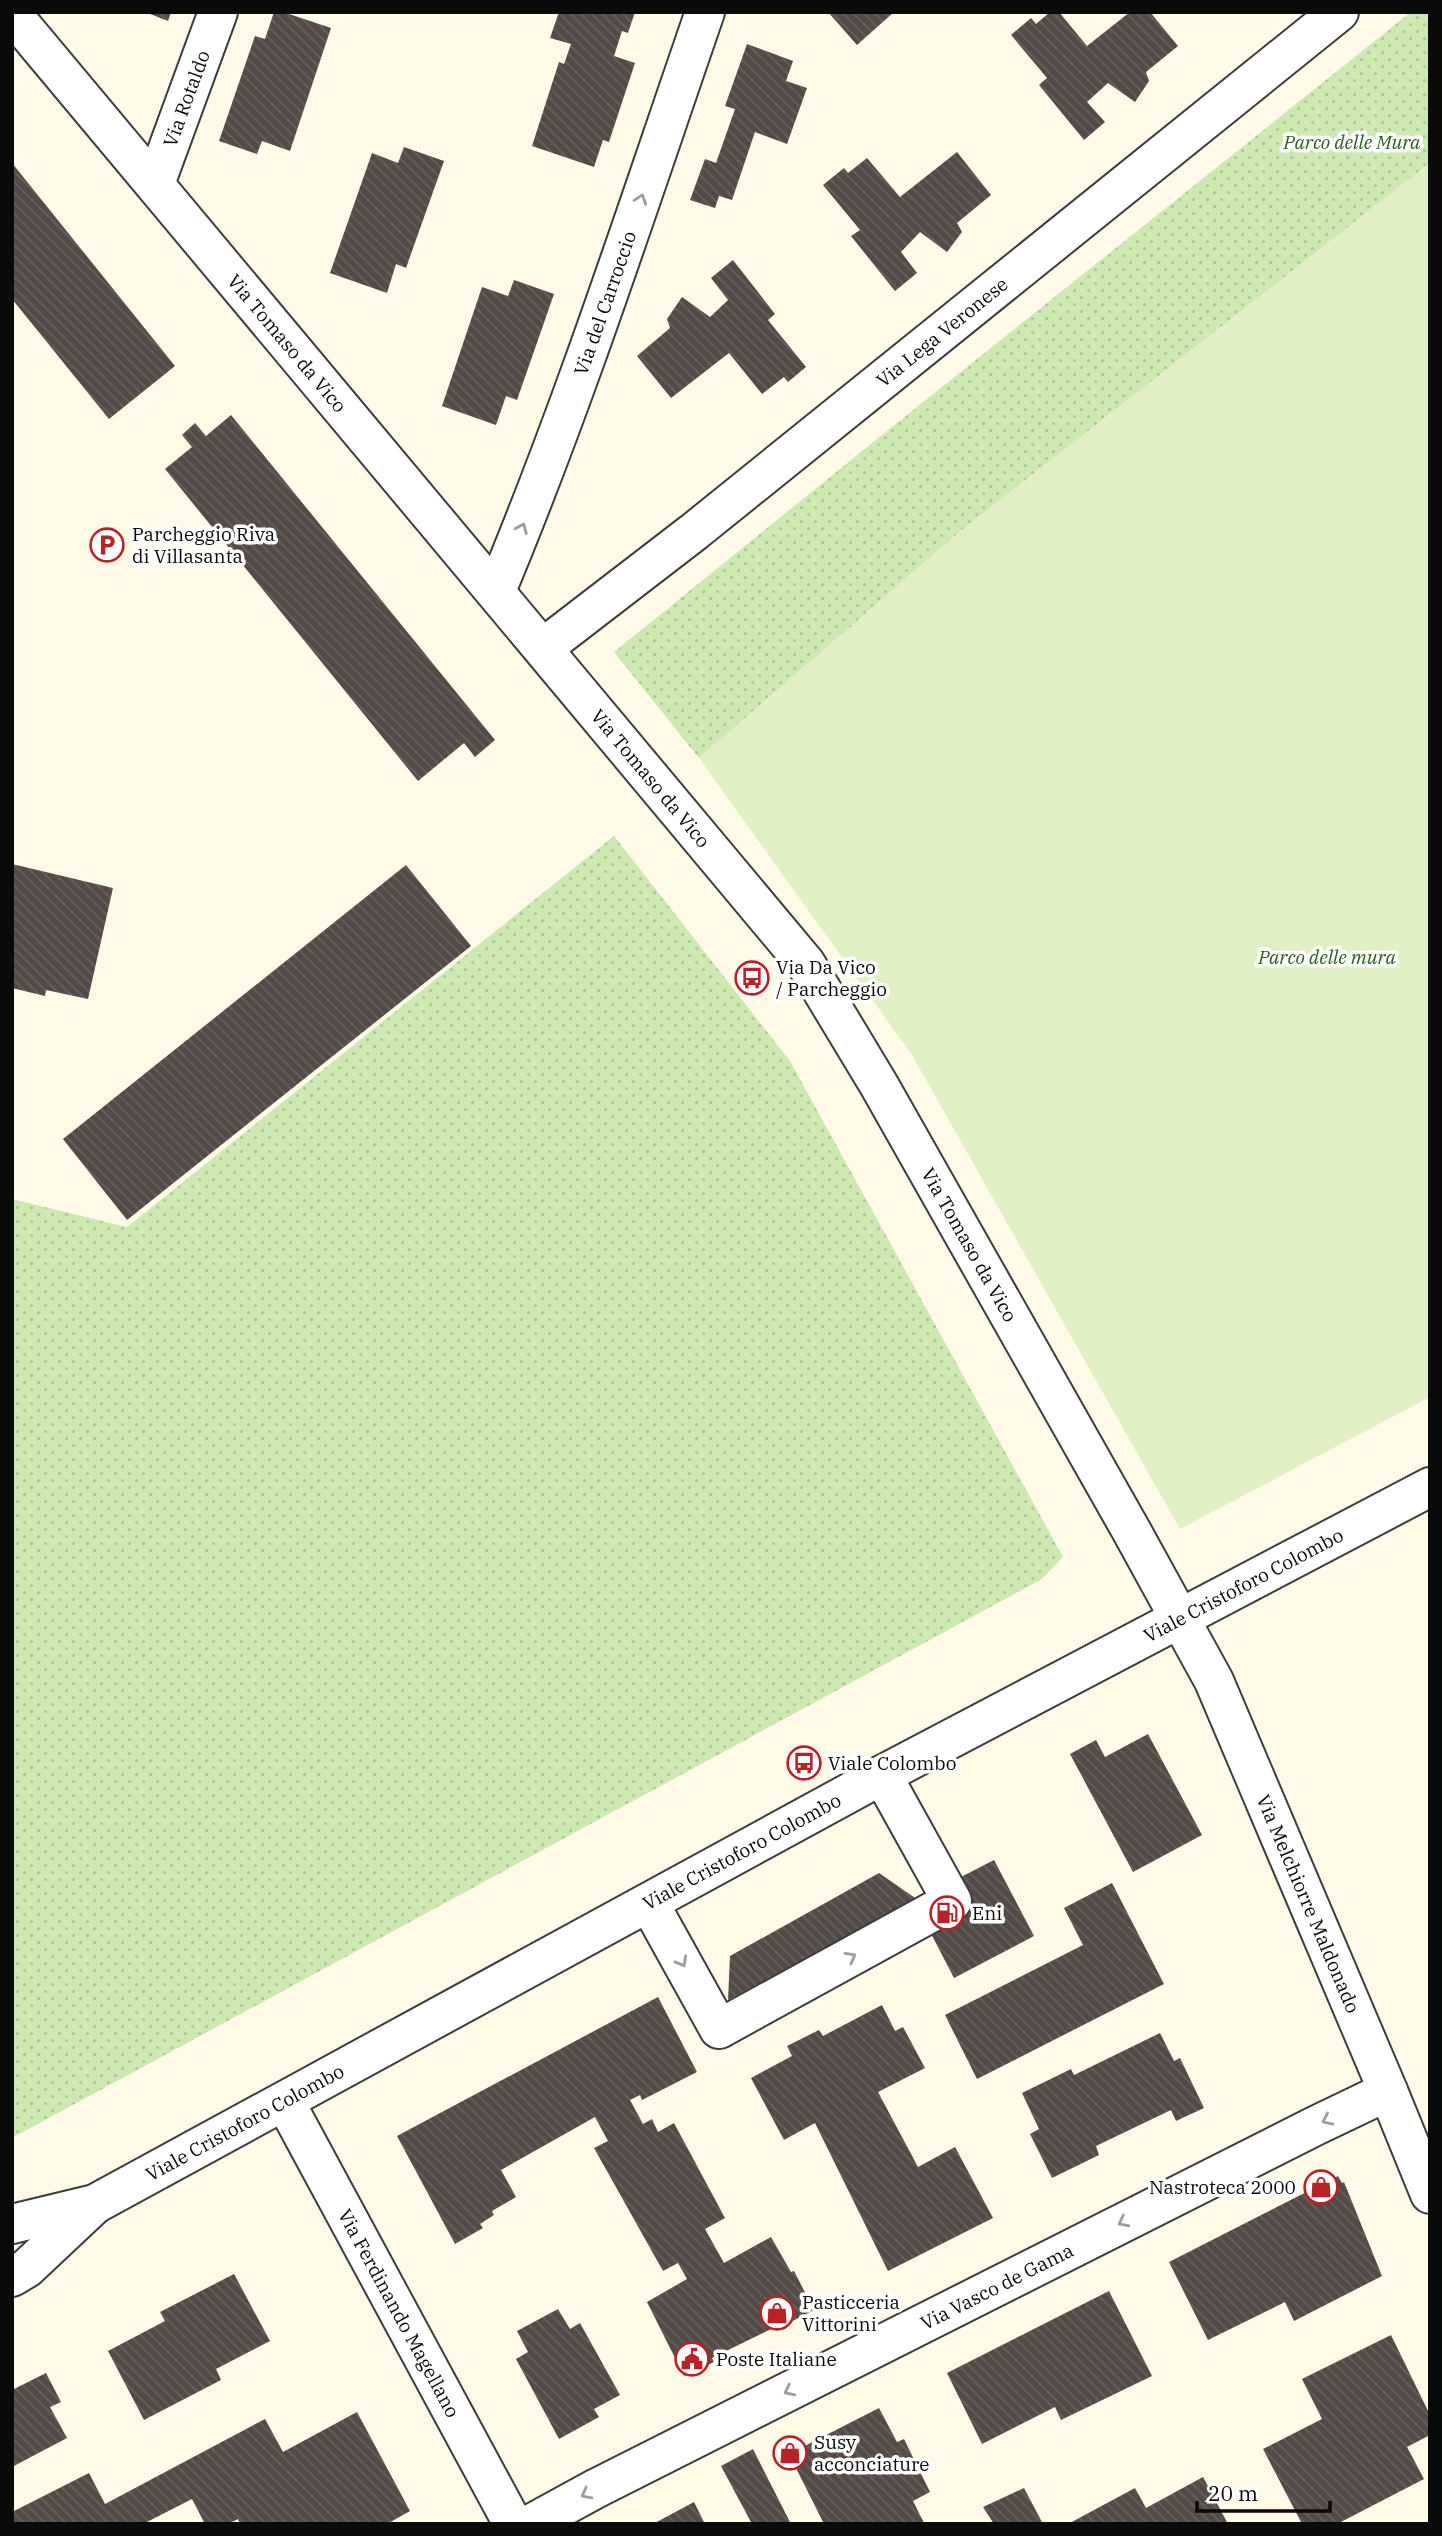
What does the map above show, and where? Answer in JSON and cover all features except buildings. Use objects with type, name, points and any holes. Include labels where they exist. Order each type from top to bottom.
[{"type":"street","name":"Via Rotaldo","points":[[155,184],[218,12]]},
{"type":"street","name":"Via del Carroccio","points":[[496,591],[570,405],[705,12]]},
{"type":"street","name":"Via Lega Veronese","points":[[543,648],[695,531],[1339,12]]},
{"type":"street","name":"Via Tomaso da Vico","points":[[12,14],[806,964],[892,1109],[1180,1617]]},
{"type":"street","name":"Viale Cristoforo Colombo","points":[[12,2224],[95,2204],[882,1775],[1430,1487]]},
{"type":"street","name":"Via Melchiorre Maldonado","points":[[1180,1617],[1214,1681],[1430,2194]]},
{"type":"street","points":[[649,1903],[719,2029],[952,1901],[882,1775]]},
{"type":"street","name":"Via Vasco de Gama","points":[[531,2524],[595,2489],[1388,2091]]},
{"type":"street","name":"Via Ferdinando Magellano","points":[[285,2102],[513,2524]]},
{"type":"street","name":"Viale Cristoforo Colombo","points":[[12,2277],[27,2268],[95,2204]]},
{"type":"green space","name":"Parco delle Mura","points":[[1411,12],[1430,12],[1430,163],[962,530],[699,758],[614,652]]},
{"type":"green space","name":"Parco delle mura","points":[[1430,163],[1430,1397],[1180,1529],[912,1055],[699,758],[962,530]]},
{"type":"green space","points":[[614,836],[790,1061],[1063,1557],[1042,1579],[12,2138],[12,1199],[127,1227]]},
{"type":"place","name":"Parcheggio Riva di Villasanta","points":[[107,545]]},
{"type":"place","name":"Via Da Vico / Parcheggio","points":[[752,978]]},
{"type":"place","name":"Viale Colombo","points":[[804,1763]]},
{"type":"place","name":"Eni","points":[[947,1913]]},
{"type":"place","name":"Nastroteca 2000","points":[[1321,2187]]},
{"type":"place","name":"Pasticceria Vittorini","points":[[777,2313]]},
{"type":"place","name":"Poste Italiane","points":[[692,2359]]},
{"type":"place","name":"Susy acconciature","points":[[790,2453]]}]
